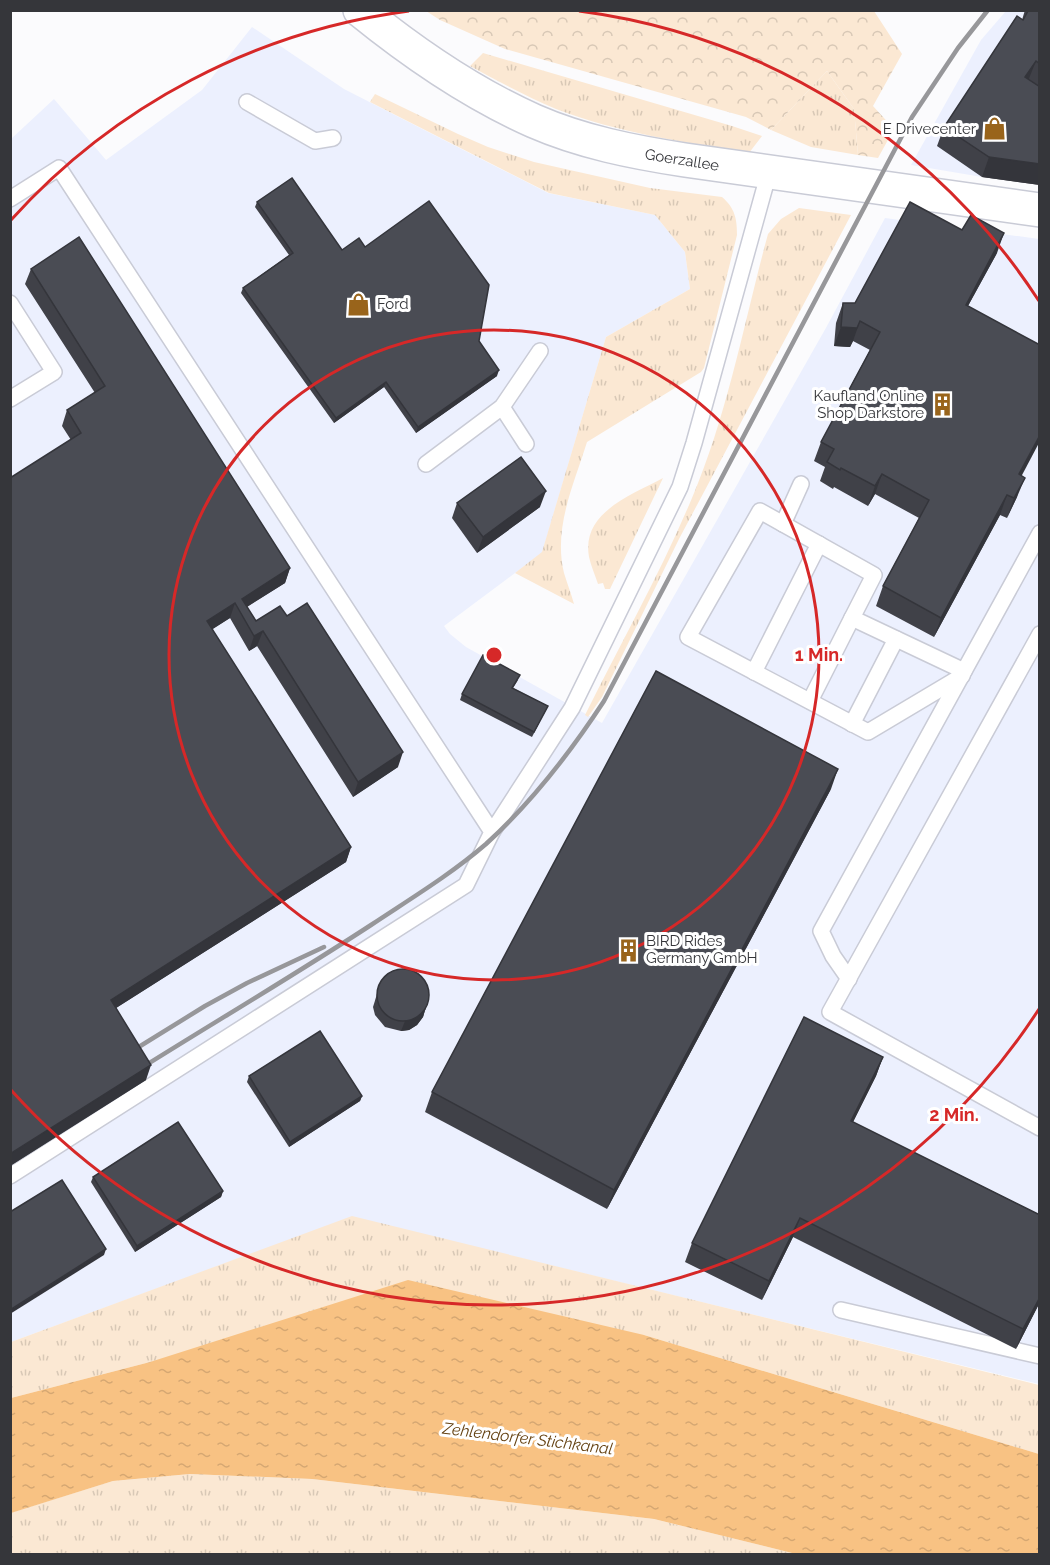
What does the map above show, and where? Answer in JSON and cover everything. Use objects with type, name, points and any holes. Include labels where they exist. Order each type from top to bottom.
[{"type":"main road","name":"Goerzallee","points":[[360,10],[395,39],[452,77],[534,121],[600,143],[641,154],[1040,210]]},
{"type":"lane","points":[[247,102],[315,141],[333,138]]},
{"type":"lane","points":[[10,199],[59,168],[492,832]]},
{"type":"lane","points":[[10,1176],[466,885],[492,832],[572,708],[681,487],[769,172]]},
{"type":"lane","points":[[10,303],[54,372],[10,399]]},
{"type":"lane","points":[[426,464],[502,407],[540,351]]},
{"type":"lane","points":[[502,407],[526,444]]},
{"type":"lane","points":[[783,524],[801,484]]},
{"type":"lane","points":[[810,701],[874,575],[760,511],[688,638],[867,732],[963,674]]},
{"type":"lane","points":[[849,979],[833,956],[821,931],[1040,533]]},
{"type":"lane","points":[[754,672],[819,544]]},
{"type":"lane","points":[[852,618],[963,674]]},
{"type":"lane","points":[[1040,634],[830,1012],[1040,1128]]},
{"type":"lane","points":[[852,723],[896,639]]},
{"type":"lane","points":[[841,1310],[1040,1356]]},
{"type":"shaded area","points":[[1006,11],[1039,11],[982,177],[911,165],[981,40]]},
{"type":"shaded area","points":[[252,27],[344,89],[548,193],[655,215],[685,252],[690,289],[606,337],[542,553],[444,626],[466,647],[602,723],[827,326],[885,218],[1039,239],[1039,1384],[352,1217],[11,1342],[11,139],[54,99],[106,160],[202,90]]},
{"type":"green space","points":[[426,11],[874,11],[902,54],[873,106],[894,129],[878,158],[858,155],[854,109],[827,71],[771,130],[746,117],[505,49],[440,20]]},
{"type":"green space","points":[[483,53],[762,136],[749,153],[651,136],[579,117],[545,104],[470,66]]},
{"type":"green space","points":[[827,71],[854,109],[858,155],[811,147],[771,130]]},
{"type":"green space","points":[[375,94],[488,147],[534,162],[650,188],[722,197],[730,205],[734,214],[737,235],[704,368],[587,442],[566,506],[561,539],[564,573],[574,604],[515,573],[542,552],[606,337],[690,289],[685,252],[655,215],[549,193],[370,102]]},
{"type":"green space","points":[[799,208],[851,215],[679,539],[602,697],[588,717],[585,715],[667,553],[705,466],[726,400],[768,234],[781,219]]},
{"type":"green space","points":[[663,478],[610,589],[605,589],[603,583],[598,584],[589,557],[589,541],[593,528],[611,507]]},
{"type":"green space","points":[[352,1216],[1039,1385],[1039,1454],[644,1335],[150,1362],[11,1398],[11,1342]]},
{"type":"green space","points":[[190,1474],[312,1479],[654,1519],[796,1554],[11,1554],[10,1513],[113,1481]]},
{"type":"water","name":"Zehlendorfer Stichkanal","points":[[408,1280],[644,1335],[1039,1454],[1039,1554],[796,1554],[654,1519],[312,1479],[190,1474],[113,1481],[11,1513],[11,1398],[150,1362]]},
{"type":"building","name":"E Drivecenter","points":[[1027,10],[1040,10],[1040,64],[1036,61],[1025,77],[1040,87],[1040,164],[989,157],[944,127],[1017,16],[1023,20]]},
{"type":"building","name":"Ford","points":[[292,178],[342,250],[359,238],[365,247],[429,201],[489,285],[479,341],[499,370],[418,427],[386,382],[336,418],[243,288],[293,253],[257,202]]},
{"type":"building","name":"Kaufland Online Shop Darkstore","points":[[910,202],[962,230],[971,215],[1004,233],[966,305],[1040,345],[1040,435],[1019,474],[1025,478],[1014,498],[1007,495],[941,618],[883,586],[929,500],[882,474],[875,486],[841,468],[840,470],[827,462],[834,449],[821,442],[880,332],[860,321],[857,328],[841,327],[843,303],[855,303]]},
{"type":"building","points":[[79,237],[290,568],[242,599],[256,621],[280,606],[287,616],[307,603],[403,752],[358,782],[263,631],[254,636],[235,603],[207,621],[351,847],[111,1000],[151,1065],[10,1154],[10,478],[81,433],[67,410],[105,386],[31,269]]},
{"type":"building","points":[[521,457],[546,491],[483,537],[457,503]]},
{"type":"building","points":[[483,655],[520,675],[512,688],[548,706],[534,732],[462,694]]},
{"type":"building","name":"BIRD Rides Germany GmbH","points":[[656,671],[838,769],[614,1190],[432,1092]]},
{"type":"building","points":[[403,969],[413,971],[421,977],[427,985],[429,995],[427,1005],[421,1013],[413,1019],[403,1021],[393,1019],[385,1013],[379,1005],[377,995],[379,985],[385,977],[393,971]]},
{"type":"building","points":[[804,1017],[883,1057],[851,1121],[1040,1215],[1040,1297],[1023,1329],[800,1218],[769,1281],[692,1243]]},
{"type":"building","points":[[320,1031],[362,1096],[290,1142],[249,1076]]},
{"type":"building","points":[[178,1122],[223,1191],[137,1246],[93,1177]]},
{"type":"building","points":[[62,1180],[106,1249],[10,1310],[10,1212]]},
{"type":"railway","points":[[135,1072],[342,944],[444,876],[503,828],[550,776],[604,701],[912,117],[958,48],[988,10]]},
{"type":"railway","points":[[129,1053],[247,983],[324,947]]},
{"type":"place","name":"E Drivecenter","points":[[994,129]]},
{"type":"place","name":"Ford","points":[[359,304]]},
{"type":"place","name":"Kaufland Online Shop Darkstore","points":[[942,405]]},
{"type":"place","name":"BIRD Rides Germany GmbH","points":[[628,950]]}]
